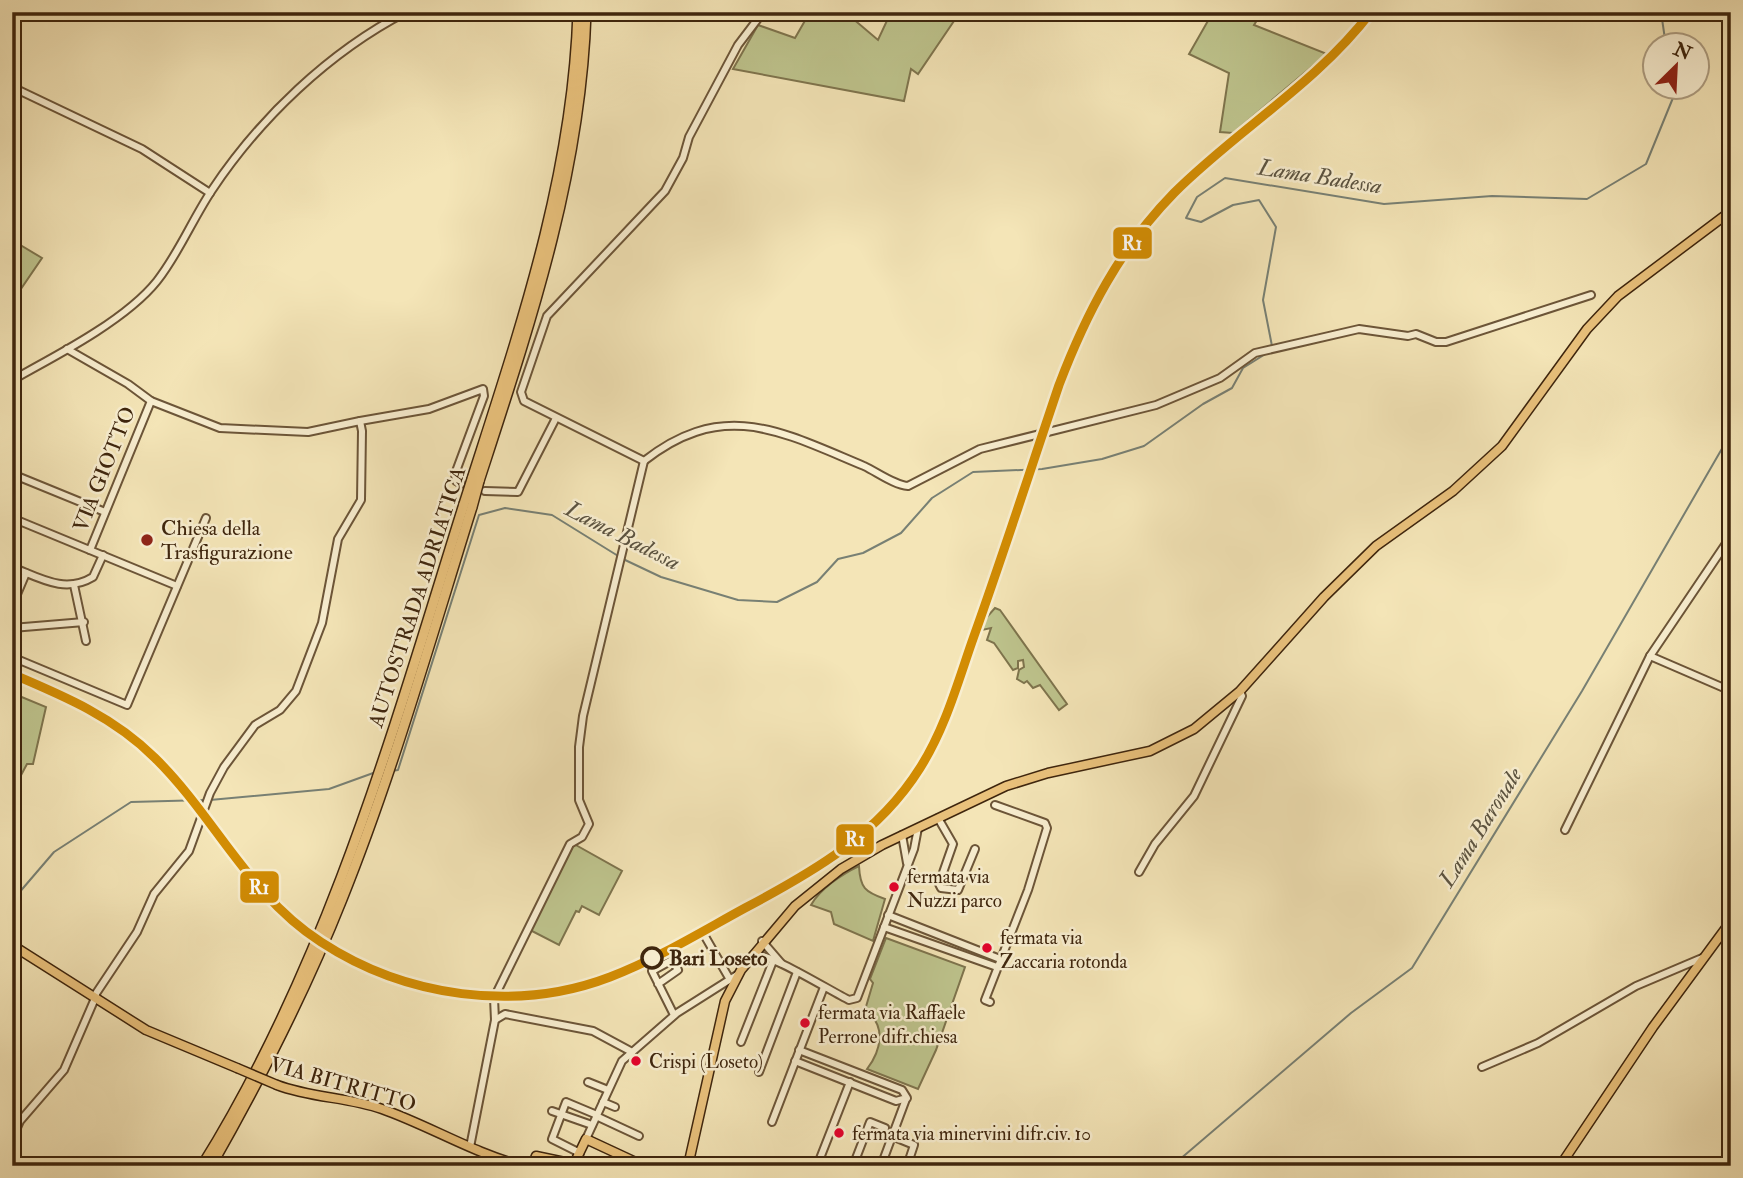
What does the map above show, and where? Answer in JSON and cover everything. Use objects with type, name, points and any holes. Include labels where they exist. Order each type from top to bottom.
[{"type":"highway","name":"AUTOSTRADA ADRIATICA","points":[[476,480],[551,223],[570,117],[578,12]]},
{"type":"highway","name":"AUTOSTRADA ADRIATICA","points":[[211,1166],[295,1007],[343,897],[374,803],[559,221],[578,114],[586,12]]},
{"type":"highway","name":"AUTOSTRADA ADRIATICA","points":[[202,1166],[243,1094],[292,995],[374,803]]},
{"type":"main road","points":[[688,1166],[718,1022],[733,976],[766,944],[771,930],[820,884],[887,842],[1022,780],[1125,758],[1168,744],[1194,729],[1240,691],[1324,597],[1369,553],[1398,528],[1459,487],[1502,446],[1587,329],[1612,302],[1731,211]]},
{"type":"main road","points":[[1560,1166],[1731,921]]},
{"type":"main road","name":"VIA BITRITTO","points":[[12,946],[154,1034],[276,1085],[309,1096],[379,1108],[488,1157],[523,1166]]},
{"type":"main road","points":[[535,1165],[536,1156],[574,1165],[586,1139],[644,1166]]},
{"type":"street","points":[[12,380],[67,349],[155,283],[190,231],[210,193],[268,120],[355,40],[406,12]]},
{"type":"street","points":[[644,461],[521,398],[543,322],[565,295],[665,191],[683,158],[689,137],[738,46],[763,12]]},
{"type":"street","points":[[12,87],[142,149],[210,193]]},
{"type":"street","points":[[470,1147],[495,1020],[493,1005],[499,986],[570,844],[582,837],[589,824],[579,800],[579,747],[583,716],[644,461],[659,449],[698,429],[724,424],[787,434],[908,486],[980,449],[1156,405],[1220,378],[1255,353],[1360,329],[1416,334],[1436,342],[1446,342],[1591,295]]},
{"type":"street","points":[[67,349],[151,401],[220,428],[308,432],[429,409],[483,388],[484,396],[455,474],[456,481],[461,484]]},
{"type":"street","name":"VIA GIOTTO","points":[[90,550],[151,401]]},
{"type":"street","points":[[485,491],[518,492],[556,418]]},
{"type":"street","points":[[12,1139],[22,1118],[64,1070],[95,996],[136,932],[154,894],[189,851],[210,793],[224,766],[255,725],[283,708],[304,673],[322,623],[338,539],[362,500],[363,442],[360,421]]},
{"type":"street","points":[[12,474],[105,512]]},
{"type":"street","points":[[12,657],[127,705],[206,518]]},
{"type":"street","points":[[13,519],[177,586]]},
{"type":"street","points":[[1565,830],[1650,656],[1731,536]]},
{"type":"street","points":[[12,567],[54,584],[74,585],[93,577],[103,555]]},
{"type":"street","points":[[12,607],[26,573]]},
{"type":"street","points":[[74,585],[84,621],[86,641]]},
{"type":"street","points":[[12,628],[84,621]]},
{"type":"street","points":[[1650,656],[1731,691]]},
{"type":"street","points":[[1139,872],[1155,844],[1194,796],[1242,696],[1240,691]]},
{"type":"street","points":[[990,1002],[985,1000],[1028,890],[1047,828],[1045,823],[995,805]]},
{"type":"street","points":[[938,818],[953,844],[939,884],[941,888],[958,890],[975,849]]},
{"type":"street","points":[[751,956],[763,955],[854,1000],[860,994],[914,849],[918,828]]},
{"type":"street","points":[[903,834],[914,849]]},
{"type":"street","points":[[903,834],[907,863]]},
{"type":"street","points":[[887,842],[905,849]]},
{"type":"street","points":[[888,915],[1000,959]]},
{"type":"street","points":[[884,927],[983,965],[997,967]]},
{"type":"street","points":[[586,1139],[622,1061],[674,1015],[733,976],[702,933]]},
{"type":"street","points":[[763,955],[766,944]]},
{"type":"street","points":[[766,944],[784,965]]},
{"type":"street","points":[[1482,1067],[1538,1043],[1636,986],[1704,958]]},
{"type":"street","points":[[658,984],[678,970],[672,960],[652,971],[658,984],[674,1015]]},
{"type":"street","points":[[741,1042],[773,961]]},
{"type":"street","points":[[662,966],[669,977]]},
{"type":"street","points":[[759,1072],[797,972]]},
{"type":"street","points":[[772,1122],[824,987]]},
{"type":"street","points":[[495,1020],[505,1014],[593,1031],[632,1052]]},
{"type":"street","points":[[799,1050],[902,1090],[906,1098],[880,1166]]},
{"type":"street","points":[[795,1061],[899,1102],[906,1098]]},
{"type":"street","points":[[588,1082],[608,1090]]},
{"type":"street","points":[[817,1166],[850,1082]]},
{"type":"street","points":[[580,1153],[552,1139],[566,1102],[639,1136]]},
{"type":"street","points":[[603,1102],[615,1107]]},
{"type":"street","points":[[552,1111],[592,1125]]},
{"type":"street","points":[[853,1166],[870,1122],[885,1128],[884,1132],[915,1145],[907,1166]]},
{"type":"green space","points":[[810,12],[845,12],[878,40],[891,12],[948,12],[956,18],[918,74],[911,69],[904,101],[733,69],[758,25],[795,38]]},
{"type":"green space","points":[[1213,12],[1262,12],[1254,25],[1327,54],[1233,133],[1220,132],[1229,73],[1189,54]]},
{"type":"green space","points":[[12,240],[42,258],[12,302]]},
{"type":"green space","points":[[995,608],[1000,610],[1067,704],[1059,710],[1040,685],[1033,688],[1027,681],[1024,683],[1017,679],[1019,670],[1024,667],[1023,660],[1018,661],[1018,668],[1013,670],[994,643],[987,640],[991,628],[982,630],[986,618]]},
{"type":"green space","points":[[12,693],[46,707],[33,764],[27,764],[12,792]]},
{"type":"green space","points":[[574,844],[622,871],[599,915],[582,906],[579,912],[576,911],[559,945],[530,930]]},
{"type":"green space","points":[[859,866],[865,888],[885,899],[873,941],[834,924],[831,912],[811,905],[832,882]]},
{"type":"green space","points":[[886,938],[965,967],[936,1050],[918,1089],[867,1069],[876,1054],[880,1038],[877,1023],[865,1010],[873,983],[870,979]]},
{"type":"waterway","name":"Lama Badessa","points":[[1661,12],[1664,32]]},
{"type":"waterway","name":"Lama Badessa","points":[[1272,346],[1263,300],[1276,227],[1259,200],[1233,205],[1201,222],[1186,218],[1197,197],[1225,178],[1384,204],[1492,196],[1587,199],[1646,164],[1671,102]]},
{"type":"waterway","name":"Lama Badessa","points":[[392,771],[398,770],[479,515],[505,508],[552,515],[623,559],[661,577],[738,600],[777,602],[817,582],[838,559],[863,553],[901,533],[932,498],[973,472],[1042,469],[1102,459],[1144,446],[1203,404],[1232,388],[1243,368],[1267,353]]},
{"type":"waterway","name":"Lama Baronale","points":[[1172,1166],[1351,1013],[1412,968],[1582,691],[1731,433]]},
{"type":"waterway","name":"Lama Badessa","points":[[210,800],[329,789],[376,772]]},
{"type":"waterway","name":"Lama Badessa","points":[[12,901],[54,852],[131,802],[205,800]]},
{"type":"transit line","name":"R1","points":[[12,674],[88,709],[139,744],[176,781],[273,902],[321,942],[354,961],[388,976],[425,987],[462,994],[499,996],[574,988],[645,962],[819,866],[864,832],[903,792],[920,768],[944,720],[1059,385],[1106,283],[1137,236],[1174,193],[1326,62],[1371,12]]},
{"type":"place","name":"Chiesa della Trasfigurazione","points":[[147,540]]},
{"type":"place","name":"fermata via Nuzzi parco","points":[[894,887]]},
{"type":"place","name":"fermata via Zaccaria rotonda","points":[[987,948]]},
{"type":"place","name":"Bari Loseto","points":[[652,958]]},
{"type":"place","name":"fermata via Raffaele Perrone difr.chiesa","points":[[805,1023]]},
{"type":"place","name":"Crispi (Loseto)","points":[[636,1061]]},
{"type":"place","name":"fermata via minervini difr.civ. 10","points":[[839,1133]]}]
